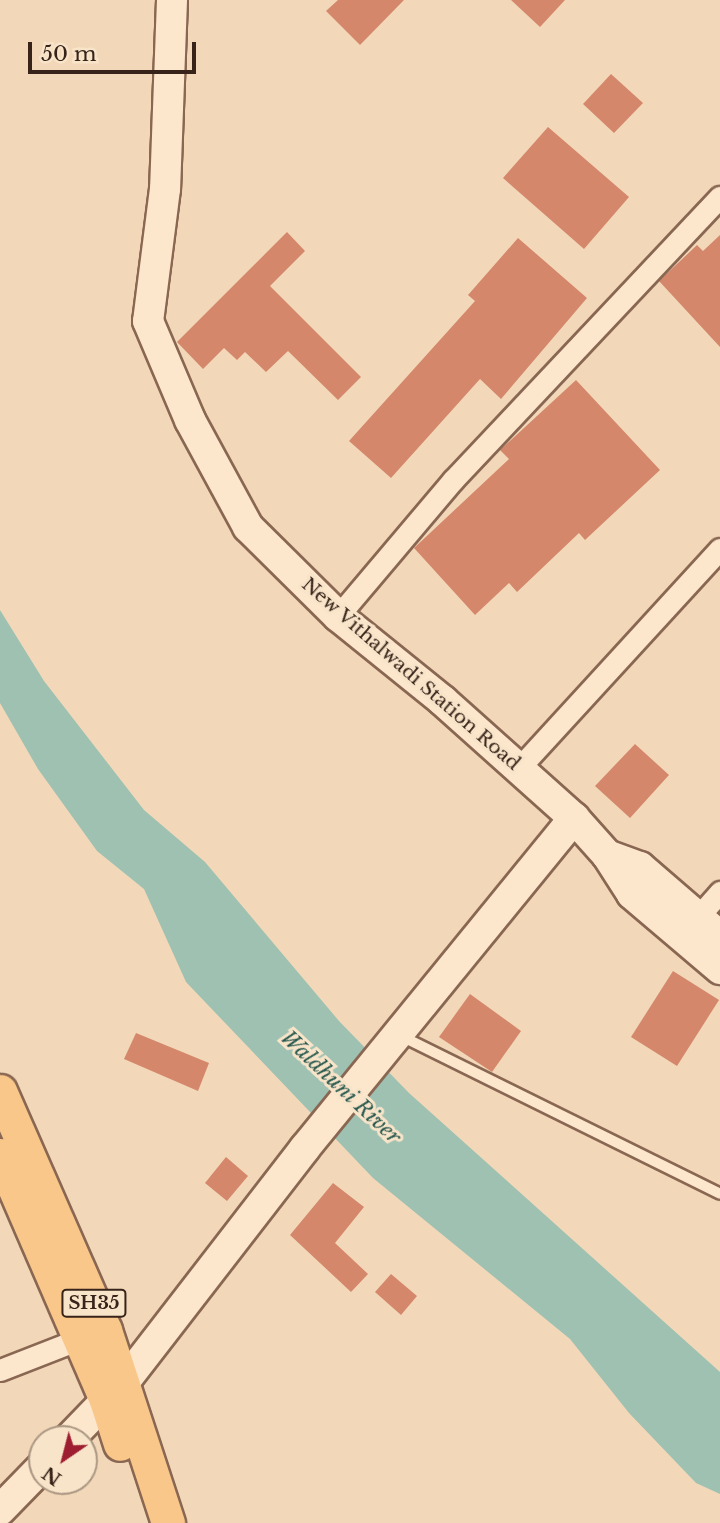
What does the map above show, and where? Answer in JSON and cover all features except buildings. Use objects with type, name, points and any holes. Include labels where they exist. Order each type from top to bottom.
[{"type":"main road","name":"SH35","points":[[0,1091],[168,1523]]},
{"type":"main road","name":"SH35","points":[[0,1155],[93,1334]]},
{"type":"main road","name":"SH35","points":[[116,1391],[145,1523]]},
{"type":"street","name":"New Vithalwadi Station Road","points":[[172,0],[165,190],[148,321],[190,420],[248,527],[338,615],[574,818],[607,855],[632,894],[689,926],[720,936]]},
{"type":"street","points":[[338,615],[453,480],[720,197]]},
{"type":"street","points":[[519,768],[720,549]]},
{"type":"street","points":[[83,1425],[116,1391],[305,1148],[574,818]]},
{"type":"street","points":[[689,926],[720,892]]},
{"type":"street","name":"New Vithalwadi Station Road","points":[[689,926],[720,969]]},
{"type":"street","points":[[0,1370],[93,1334]]},
{"type":"street","points":[[0,1510],[28,1481]]},
{"type":"lane","points":[[394,1041],[720,1194]]},
{"type":"water","name":"Waldhuni River","points":[[0,610],[44,681],[144,810],[205,862],[339,1021],[409,1093],[720,1372],[720,1494],[696,1483],[629,1413],[570,1339],[373,1178],[186,982],[144,889],[97,851],[38,769],[0,703]]}]
